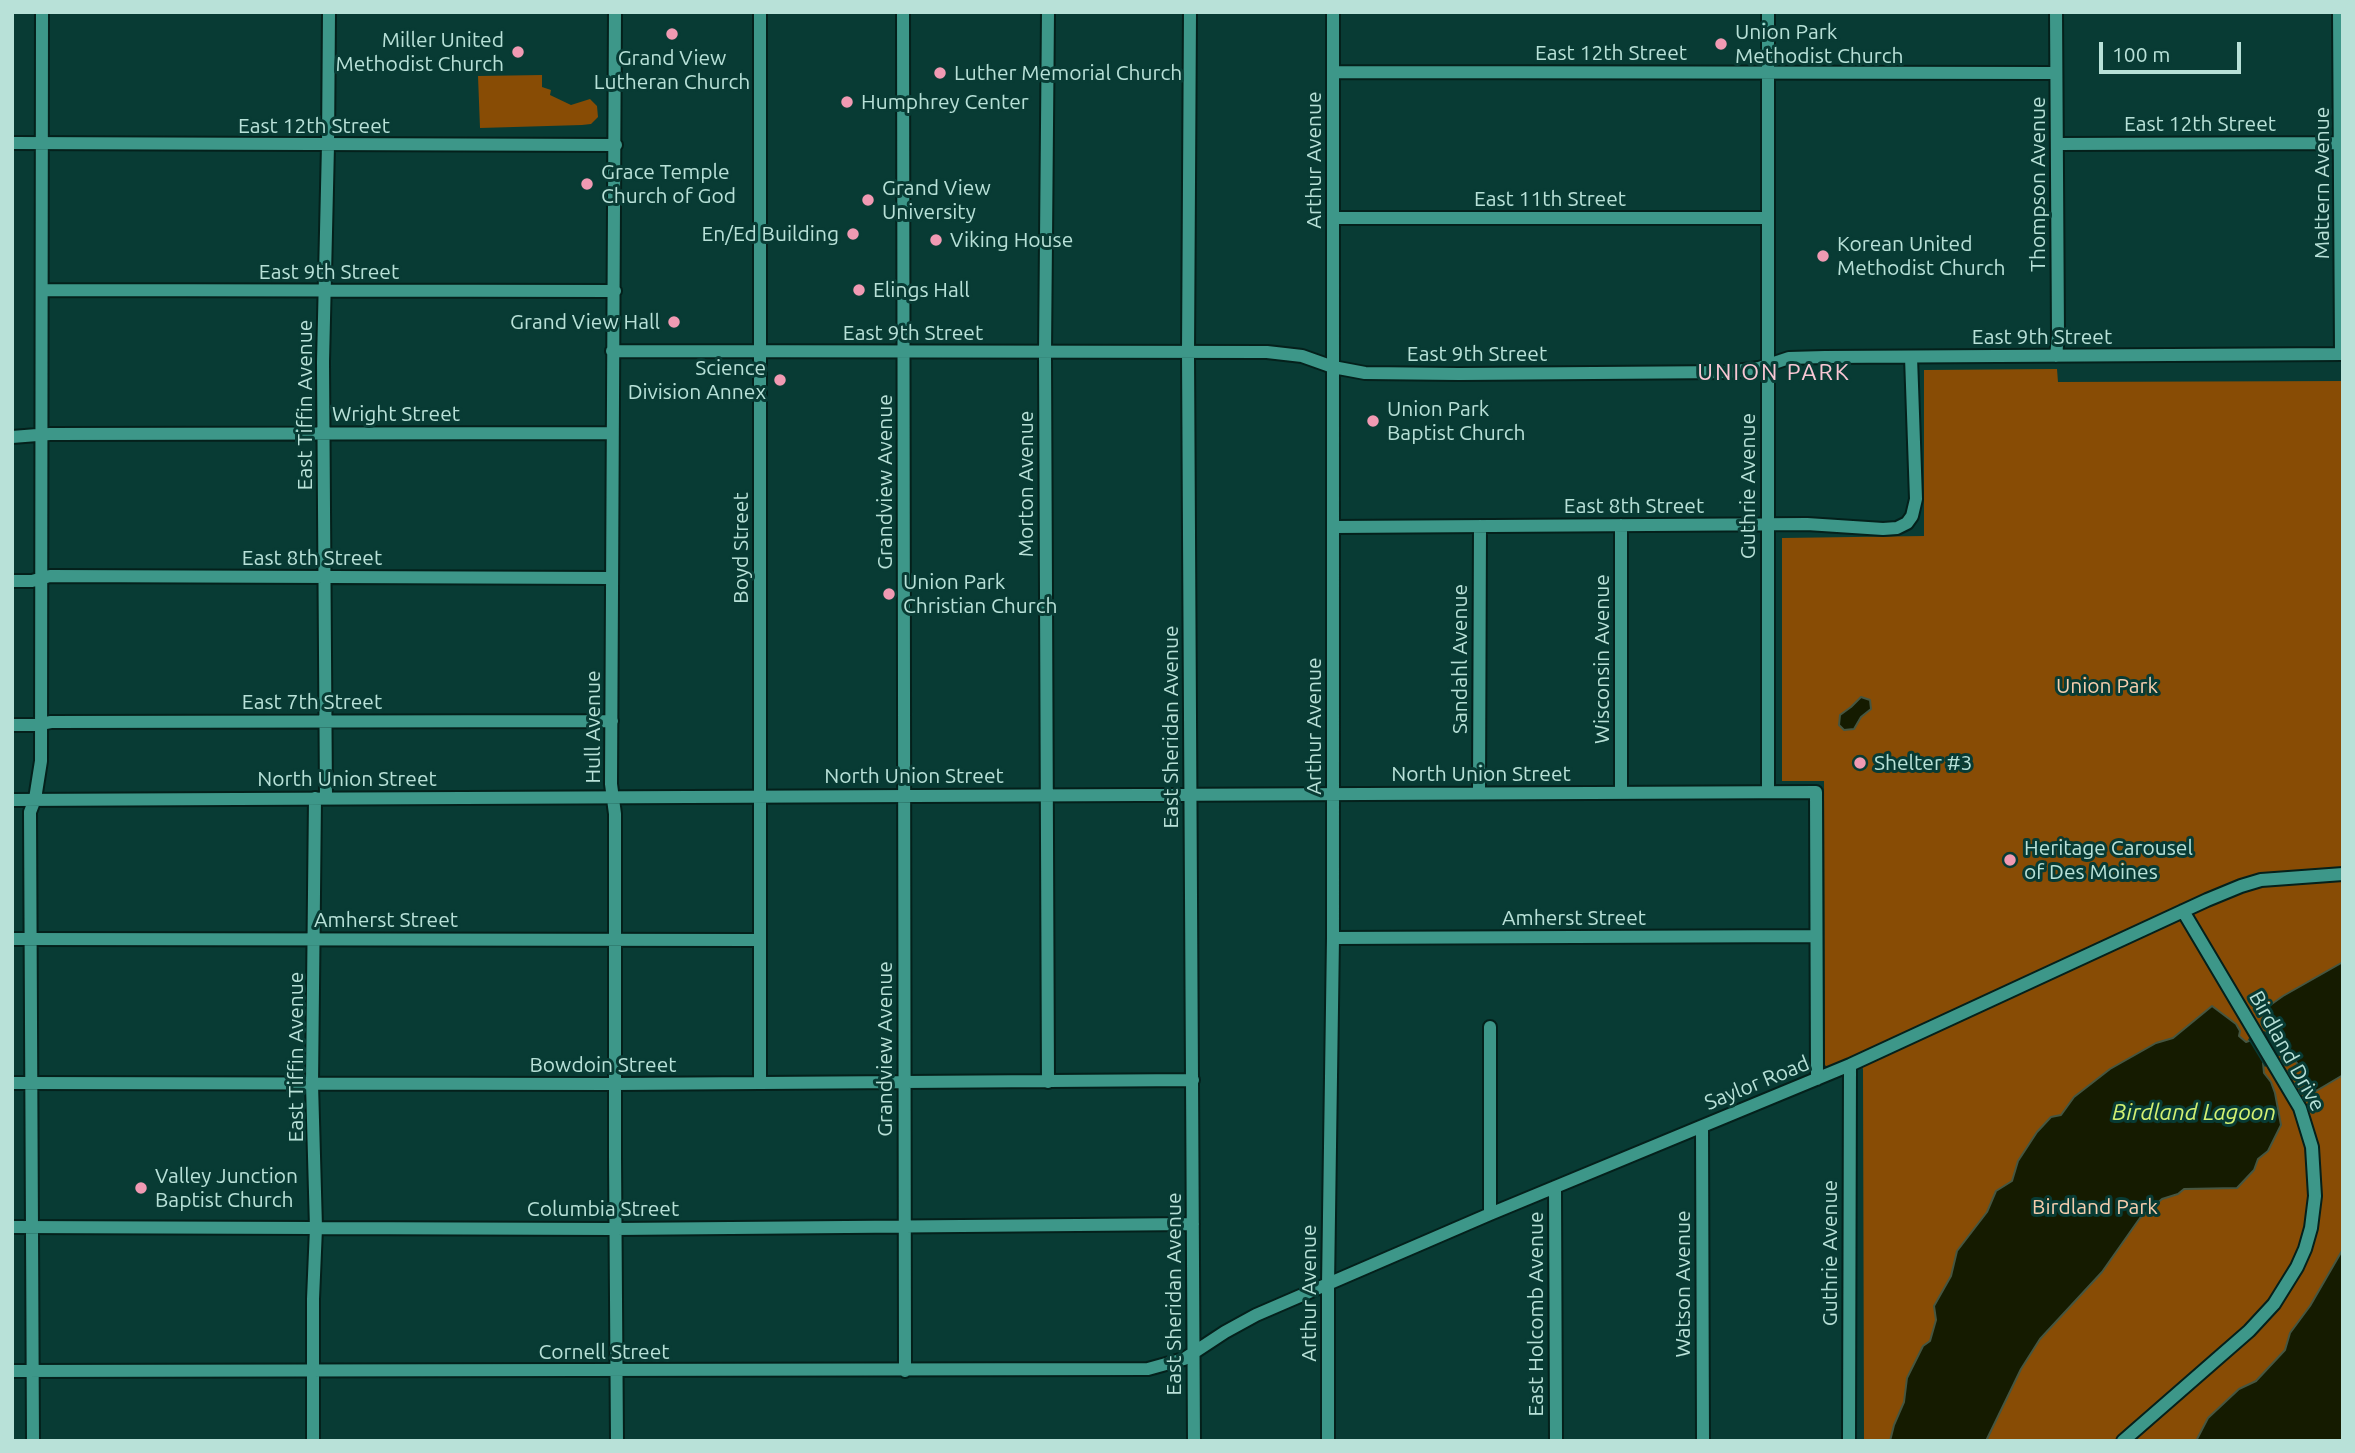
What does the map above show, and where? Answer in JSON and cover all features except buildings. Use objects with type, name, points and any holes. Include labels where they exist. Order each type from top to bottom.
[{"type":"street","points":[[33,1441],[30,812],[35,799],[41,761],[42,723],[42,12]]},
{"type":"street","name":"East Tiffin Avenue","points":[[313,1441],[316,1156],[312,1084],[315,939],[327,720],[323,578],[329,12]]},
{"type":"street","name":"Hull Avenue","points":[[615,12],[611,783],[615,814],[617,1441]]},
{"type":"street","name":"Boyd Street","points":[[760,12],[760,1083]]},
{"type":"street","name":"Grandview Avenue","points":[[903,12],[905,1371]]},
{"type":"street","name":"Morton Avenue","points":[[1048,12],[1045,353],[1048,1082]]},
{"type":"street","name":"East Sheridan Avenue","points":[[1190,12],[1188,353],[1194,1441]]},
{"type":"street","name":"Arthur Avenue","points":[[1328,1441],[1333,938],[1334,12]]},
{"type":"street","name":"Guthrie Avenue","points":[[1768,12],[1769,792]]},
{"type":"street","name":"Thompson Avenue","points":[[2056,12],[2056,356]]},
{"type":"street","name":"Mattern Avenue","points":[[2339,12],[2342,354]]},
{"type":"street","name":"East 12th Street","points":[[1334,72],[2056,74]]},
{"type":"street","name":"East 12th Street","points":[[2057,144],[2342,143]]},
{"type":"street","name":"East 12th Street","points":[[12,144],[616,145]]},
{"type":"street","name":"East 11th Street","points":[[1334,218],[1767,218]]},
{"type":"street","name":"East 9th Street","points":[[43,290],[615,291]]},
{"type":"street","name":"East 9th Street","points":[[612,351],[1286,353],[1302,355],[1333,367],[1379,374],[1729,372],[1798,358],[2342,354]]},
{"type":"street","name":"East 8th Street","points":[[1334,527],[1807,524],[1897,528],[1907,523],[1912,516],[1916,499],[1911,357]]},
{"type":"street","name":"Wright Street","points":[[12,437],[612,433]]},
{"type":"street","name":"Wisconsin Avenue","points":[[1621,525],[1621,793]]},
{"type":"street","name":"Sandahl Avenue","points":[[1479,793],[1480,526]]},
{"type":"street","name":"East 8th Street","points":[[12,581],[32,581],[50,576],[612,578]]},
{"type":"street","name":"East 7th Street","points":[[12,725],[327,720],[612,721]]},
{"type":"street","name":"North Union Street","points":[[12,800],[1816,792],[1816,936]]},
{"type":"street","name":"Saylor Road","points":[[1194,1354],[1246,1321],[1490,1214],[1850,1065],[2241,886],[2262,880],[2343,874]]},
{"type":"street","name":"Birdland Drive","points":[[2123,1441],[2260,1321],[2287,1286],[2305,1249],[2315,1196],[2312,1147],[2300,1108],[2183,911]]},
{"type":"street","points":[[1816,936],[1817,1079]]},
{"type":"street","name":"Amherst Street","points":[[1333,938],[1816,936]]},
{"type":"street","name":"Amherst Street","points":[[12,939],[759,940]]},
{"type":"street","points":[[1490,1027],[1490,1214]]},
{"type":"street","name":"Guthrie Avenue","points":[[1850,1065],[1850,1441]]},
{"type":"street","name":"Bowdoin Street","points":[[12,1083],[615,1084],[1193,1080]]},
{"type":"street","name":"Watson Avenue","points":[[1702,1126],[1703,1441]]},
{"type":"street","name":"East Holcomb Avenue","points":[[1555,1187],[1556,1441]]},
{"type":"street","name":"Columbia Street","points":[[12,1227],[615,1228],[1194,1224]]},
{"type":"street","name":"Cornell Street","points":[[12,1371],[1148,1370],[1194,1354]]},
{"type":"green space","points":[[542,75],[542,87],[551,90],[550,95],[571,105],[590,99],[597,106],[598,117],[591,124],[582,125],[480,128],[478,76]]},
{"type":"green space","points":[[2057,369],[2058,382],[2343,381],[2343,1249],[2310,1306],[2290,1332],[2285,1350],[2255,1381],[2239,1389],[2209,1418],[2196,1441],[1864,1441],[1863,1069],[1859,1061],[1828,1068],[1825,1065],[1824,781],[1782,781],[1782,538],[1924,536],[1924,370]]},
{"type":"water","points":[[1861,697],[1870,700],[1871,709],[1861,717],[1854,729],[1844,730],[1839,725],[1840,715]]},
{"type":"water","name":"Birdland Lagoon","points":[[2343,962],[2343,1075],[2316,1091],[2288,1050],[2279,1051],[2263,1063],[2264,1073],[2275,1093],[2281,1125],[2268,1151],[2258,1159],[2254,1170],[2237,1188],[2184,1189],[2162,1199],[2140,1218],[2102,1272],[2040,1339],[2021,1369],[1986,1441],[1890,1441],[1904,1402],[1907,1378],[1923,1346],[1930,1341],[1936,1320],[1934,1306],[1951,1276],[1957,1251],[1987,1212],[1996,1191],[2012,1181],[2018,1161],[2037,1132],[2051,1117],[2061,1115],[2074,1097],[2110,1069],[2156,1043],[2173,1038],[2212,1006],[2236,1024],[2240,1031],[2239,1036],[2246,1042],[2268,1034],[2273,1027],[2266,1008]]},
{"type":"water","points":[[2343,1249],[2343,1441],[2196,1441],[2208,1418],[2239,1389],[2256,1381],[2285,1350],[2290,1333],[2310,1306]]},
{"type":"pier","points":[[2265,1031],[2280,1055],[2265,1067],[2248,1039]]},
{"type":"place","name":"Grand View Lutheran Church","points":[[672,34]]},
{"type":"place","name":"Union Park Methodist Church","points":[[1721,44]]},
{"type":"place","name":"Miller United Methodist Church","points":[[518,52]]},
{"type":"place","name":"Luther Memorial Church","points":[[940,73]]},
{"type":"place","name":"Humphrey Center","points":[[847,102]]},
{"type":"place","name":"Grace Temple Church of God","points":[[587,184]]},
{"type":"place","name":"Grand View University","points":[[868,200]]},
{"type":"place","name":"En/Ed Building","points":[[853,234]]},
{"type":"place","name":"Viking House","points":[[936,240]]},
{"type":"place","name":"Korean United Methodist Church","points":[[1823,256]]},
{"type":"place","name":"Elings Hall","points":[[859,290]]},
{"type":"place","name":"Grand View Hall","points":[[674,322]]},
{"type":"place","name":"Science Division Annex","points":[[780,380]]},
{"type":"place","name":"Union Park Baptist Church","points":[[1373,421]]},
{"type":"place","name":"Union Park Christian Church","points":[[889,594]]},
{"type":"place","name":"Shelter #3","points":[[1860,763]]},
{"type":"place","name":"Heritage Carousel of Des Moines","points":[[2010,860]]},
{"type":"place","name":"Valley Junction Baptist Church","points":[[141,1188]]},
{"type":"district","name":"UNION PARK","points":[[1774,372]]},
{"type":"park label","name":"Union Park","points":[[2107,686]]},
{"type":"park label","name":"Birdland Park","points":[[2095,1207]]}]
